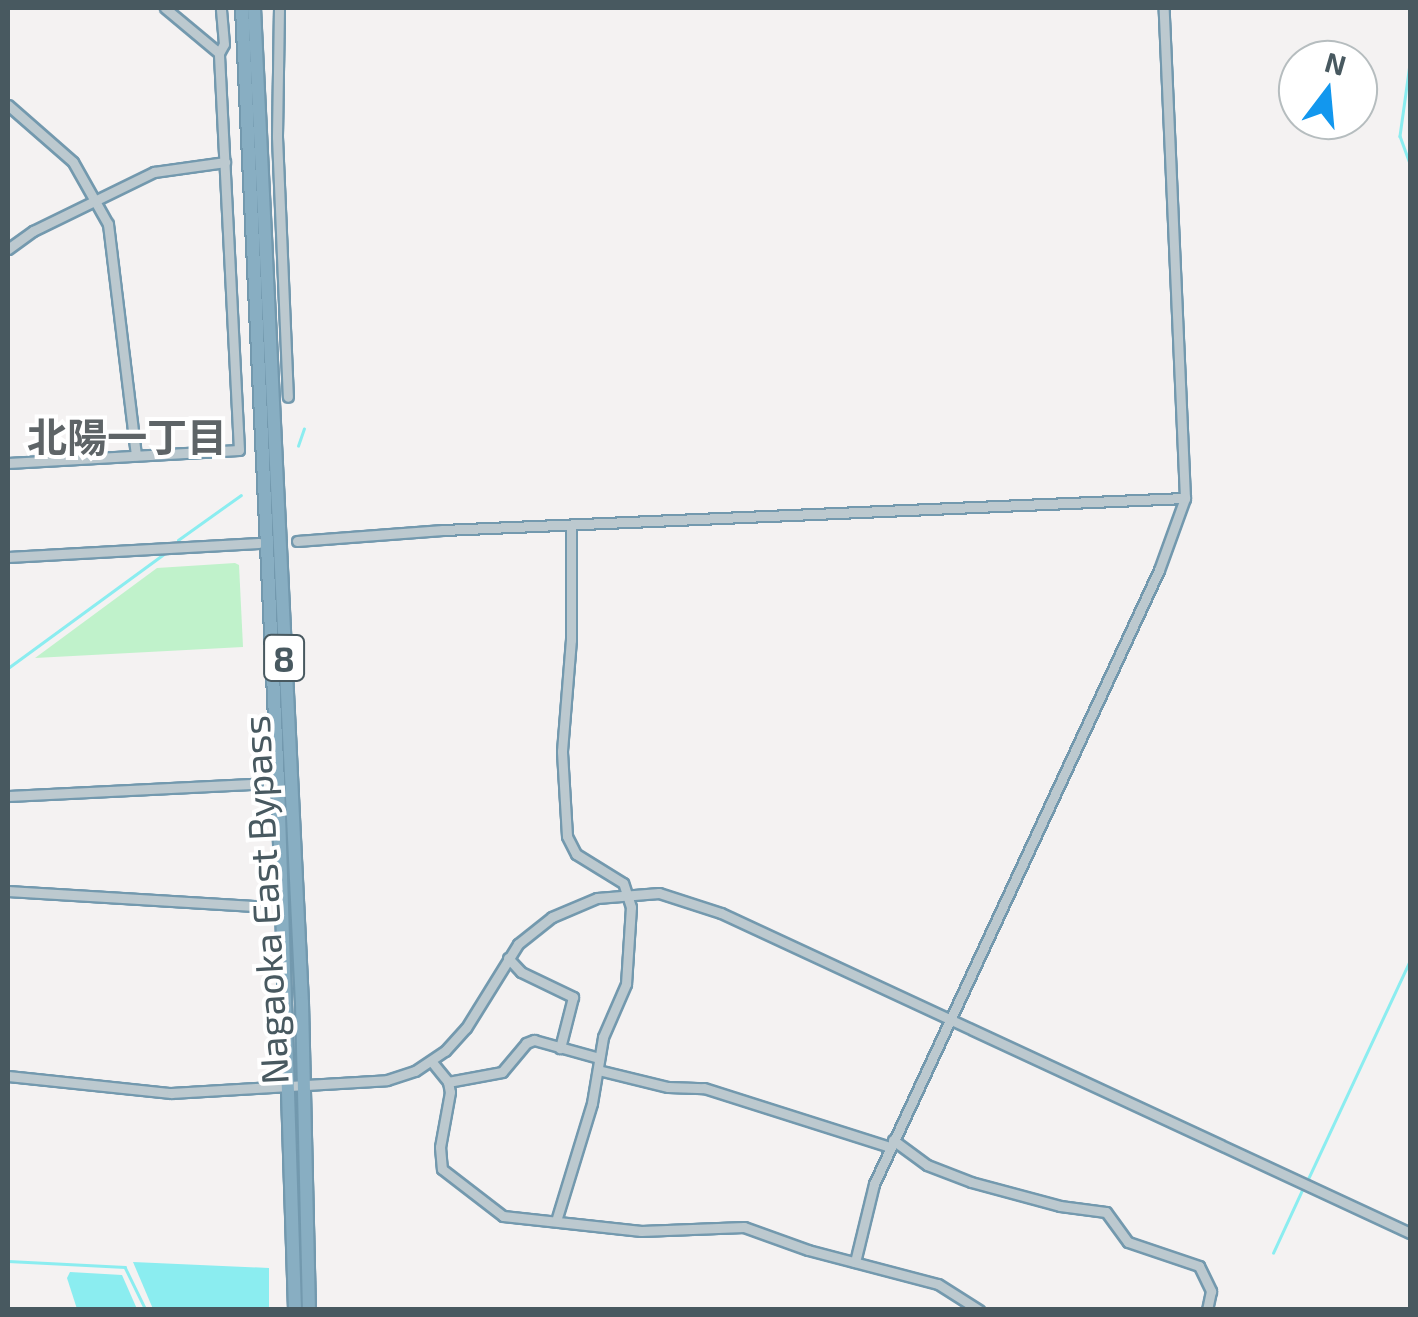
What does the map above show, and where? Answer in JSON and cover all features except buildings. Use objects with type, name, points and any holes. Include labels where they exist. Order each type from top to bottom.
[{"type":"highway","name":"Nagaoka East Bypass","points":[[242,8],[309,1310]]},
{"type":"highway","name":"Nagaoka East Bypass","points":[[254,8],[297,1086],[295,1310]]},
{"type":"street","points":[[165,8],[218,52]]},
{"type":"street","points":[[8,464],[239,450],[218,52],[224,44],[221,8]]},
{"type":"street","points":[[279,8],[277,138],[288,397]]},
{"type":"street","points":[[855,1262],[874,1184],[1159,570],[1185,498],[1164,8]]},
{"type":"street","points":[[8,105],[73,162],[97,200],[114,249],[136,455]]},
{"type":"street","points":[[8,249],[97,200],[166,168],[225,162]]},
{"type":"street","points":[[297,541],[1185,498]]},
{"type":"street","points":[[556,1220],[599,1058],[626,984],[628,893],[618,877],[576,854],[567,836],[562,761],[571,640],[572,526]]},
{"type":"street","points":[[8,557],[259,543]]},
{"type":"street","points":[[8,796],[257,784]]},
{"type":"street","points":[[8,891],[254,906]]},
{"type":"street","points":[[8,1076],[172,1093],[387,1080],[432,1062],[466,1028],[508,958],[552,917],[582,902],[628,893],[659,894],[697,902],[1410,1233]]},
{"type":"street","points":[[508,958],[522,972],[573,997],[560,1048]]},
{"type":"street","points":[[448,1082],[502,1072],[526,1043],[599,1058]]},
{"type":"street","points":[[432,1062],[448,1082],[450,1099],[440,1156],[442,1169],[503,1216],[675,1232],[744,1227],[938,1284],[979,1310]]},
{"type":"street","points":[[598,1070],[668,1087],[704,1088],[892,1143],[928,1165],[971,1182],[1060,1206],[1106,1212],[1128,1242],[1199,1266],[1211,1291],[1207,1310]]},
{"type":"green space","points":[[239,565],[243,647],[35,658],[157,568]]},
{"type":"water","points":[[133,1262],[269,1268],[269,1309],[153,1309]]},
{"type":"water","points":[[70,1272],[122,1275],[137,1309],[77,1309],[67,1278]]},
{"type":"waterway","points":[[1410,64],[1400,136],[1410,164]]},
{"type":"waterway","points":[[298,446],[304,429]]},
{"type":"waterway","points":[[178,540],[241,495]]},
{"type":"waterway","points":[[8,668],[164,554]]},
{"type":"waterway","points":[[1308,1179],[1410,960]]},
{"type":"waterway","points":[[1273,1253],[1304,1186]]},
{"type":"waterway","points":[[8,1261],[125,1267],[146,1310]]},
{"type":"district","name":"北陽一丁目","points":[[127,436]]}]
